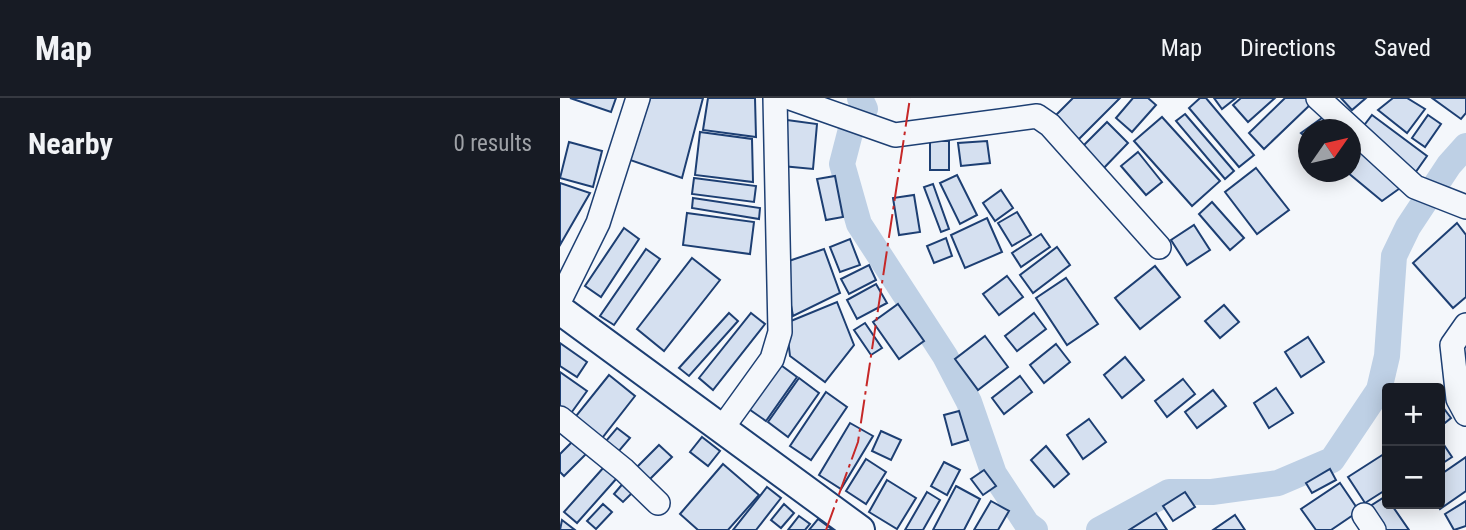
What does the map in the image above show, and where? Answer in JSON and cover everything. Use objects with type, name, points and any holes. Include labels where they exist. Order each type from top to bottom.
[{"type":"street","points":[[560,300],[598,223],[638,98]]},
{"type":"street","points":[[723,427],[772,359],[780,332],[775,98]]},
{"type":"street","points":[[790,98],[895,135],[1037,116],[1050,125],[1159,247]]},
{"type":"street","points":[[1318,98],[1416,187],[1455,204]]},
{"type":"street","points":[[560,310],[860,530]]},
{"type":"street","points":[[1466,325],[1452,345],[1458,399],[1466,414]]},
{"type":"street","points":[[560,418],[624,470],[658,503]]},
{"type":"building","points":[[570,98],[616,98],[611,112]]},
{"type":"building","points":[[650,98],[703,98],[682,178],[630,160]]},
{"type":"building","points":[[708,98],[755,98],[756,137],[703,130]]},
{"type":"building","points":[[1073,98],[1120,98],[1074,144],[1051,120]]},
{"type":"building","points":[[1133,98],[1148,98],[1156,105],[1132,132],[1116,118]]},
{"type":"building","points":[[1200,98],[1206,98],[1254,155],[1239,167],[1189,108]]},
{"type":"building","points":[[1214,98],[1236,98],[1222,109]]},
{"type":"building","points":[[1241,98],[1275,98],[1248,122],[1233,105]]},
{"type":"building","points":[[1285,98],[1307,98],[1312,103],[1264,149],[1249,133]]},
{"type":"building","points":[[1341,98],[1366,98],[1352,110]]},
{"type":"building","points":[[1393,98],[1407,98],[1425,109],[1407,133],[1378,110]]},
{"type":"building","points":[[1432,98],[1466,98],[1466,113],[1461,119]]},
{"type":"building","points":[[1185,114],[1234,171],[1225,179],[1176,121]]},
{"type":"building","points":[[1372,115],[1427,156],[1415,173],[1361,133]]},
{"type":"building","points":[[1428,115],[1441,124],[1425,147],[1412,138]]},
{"type":"building","points":[[1162,117],[1220,181],[1192,206],[1134,141]]},
{"type":"building","points":[[787,120],[817,124],[813,169],[782,166]]},
{"type":"building","points":[[1107,122],[1128,143],[1100,172],[1078,151]]},
{"type":"building","points":[[700,132],[752,139],[753,182],[695,175]]},
{"type":"building","points":[[930,141],[949,141],[949,170],[930,170]]},
{"type":"building","points":[[987,141],[990,163],[961,166],[958,143]]},
{"type":"building","points":[[569,142],[602,151],[593,187],[560,178]]},
{"type":"building","points":[[1361,147],[1403,186],[1382,201],[1359,182]]},
{"type":"building","points":[[1138,152],[1162,182],[1146,195],[1121,166]]},
{"type":"building","points":[[1256,168],[1289,210],[1257,234],[1225,192]]},
{"type":"building","points":[[957,175],[977,215],[960,224],[940,183]]},
{"type":"building","points":[[835,176],[843,217],[826,220],[817,179]]},
{"type":"building","points":[[694,178],[756,186],[754,202],[692,194]]},
{"type":"building","points":[[560,183],[590,193],[560,245]]},
{"type":"building","points":[[933,184],[949,229],[941,232],[924,187]]},
{"type":"building","points":[[1001,190],[1013,208],[995,221],[983,203]]},
{"type":"building","points":[[914,195],[920,232],[899,235],[893,198]]},
{"type":"building","points":[[693,198],[760,208],[759,219],[692,208]]},
{"type":"building","points":[[1212,202],[1244,238],[1230,250],[1199,214]]},
{"type":"building","points":[[1017,212],[1031,235],[1012,246],[998,223]]},
{"type":"building","points":[[687,213],[754,222],[750,254],[683,245]]},
{"type":"building","points":[[987,218],[1002,252],[965,268],[951,235]]},
{"type":"building","points":[[1457,223],[1466,235],[1466,297],[1453,308],[1413,263]]},
{"type":"building","points":[[1194,225],[1210,250],[1187,265],[1171,240]]},
{"type":"building","points":[[624,228],[639,239],[601,297],[585,286]]},
{"type":"building","points":[[1041,234],[1050,247],[1021,267],[1012,253]]},
{"type":"building","points":[[946,238],[952,256],[934,263],[927,246]]},
{"type":"building","points":[[850,239],[860,265],[840,272],[830,247]]},
{"type":"building","points":[[1057,247],[1070,265],[1033,293],[1020,275]]},
{"type":"building","points":[[646,249],[660,259],[614,325],[600,316]]},
{"type":"building","points":[[824,249],[840,293],[793,316],[783,263]]},
{"type":"building","points":[[692,258],[720,280],[664,351],[637,329]]},
{"type":"building","points":[[869,265],[876,280],[849,294],[841,279]]},
{"type":"building","points":[[1155,266],[1180,297],[1140,329],[1115,298]]},
{"type":"building","points":[[1007,276],[1023,297],[999,315],[983,294]]},
{"type":"building","points":[[1066,278],[1098,324],[1067,345],[1036,298]]},
{"type":"building","points":[[876,284],[887,303],[857,319],[847,300]]},
{"type":"building","points":[[837,302],[854,345],[825,382],[790,356],[786,323]]},
{"type":"building","points":[[898,304],[924,341],[899,359],[873,322]]},
{"type":"building","points":[[1224,305],[1239,322],[1220,338],[1205,321]]},
{"type":"building","points":[[729,313],[738,321],[689,376],[679,368]]},
{"type":"building","points":[[751,313],[765,324],[713,390],[699,378]]},
{"type":"building","points":[[1034,313],[1046,329],[1017,351],[1005,336]]},
{"type":"building","points":[[865,323],[882,348],[871,355],[854,330]]},
{"type":"building","points":[[985,336],[1008,367],[978,390],[955,359]]},
{"type":"building","points":[[1308,337],[1324,362],[1301,377],[1285,352]]},
{"type":"building","points":[[560,343],[587,362],[577,377],[560,366]]},
{"type":"building","points":[[1056,344],[1070,362],[1044,383],[1030,365]]},
{"type":"building","points":[[1125,357],[1144,380],[1122,398],[1104,375]]},
{"type":"building","points":[[778,363],[797,377],[766,421],[746,407]]},
{"type":"building","points":[[560,372],[587,391],[569,416],[560,410]]},
{"type":"building","points":[[609,375],[635,396],[599,442],[572,421]]},
{"type":"building","points":[[1020,376],[1032,392],[1004,414],[992,398]]},
{"type":"building","points":[[799,378],[819,393],[788,437],[768,422]]},
{"type":"building","points":[[1183,379],[1195,394],[1167,417],[1155,401]]},
{"type":"building","points":[[1276,388],[1293,413],[1269,428],[1254,403]]},
{"type":"building","points":[[1213,390],[1226,406],[1197,428],[1185,412]]},
{"type":"building","points":[[826,392],[847,407],[811,460],[790,446]]},
{"type":"building","points":[[1445,410],[1451,418],[1445,423]]},
{"type":"building","points":[[959,411],[968,440],[952,445],[944,415]]},
{"type":"building","points":[[1089,419],[1106,442],[1083,459],[1067,435]]},
{"type":"building","points":[[850,423],[873,436],[841,489],[819,475]]},
{"type":"building","points":[[617,428],[630,438],[613,458],[600,448]]},
{"type":"building","points":[[881,431],[901,440],[891,460],[872,451]]},
{"type":"building","points":[[702,437],[720,451],[708,466],[690,452]]},
{"type":"building","points":[[574,440],[587,453],[564,476],[560,472],[560,454]]},
{"type":"building","points":[[659,445],[672,457],[645,484],[632,472]]},
{"type":"building","points":[[1046,446],[1069,474],[1054,487],[1031,460]]},
{"type":"building","points":[[1445,446],[1452,457],[1445,462]]},
{"type":"building","points":[[1382,455],[1382,492],[1365,503],[1348,477]]},
{"type":"building","points":[[1466,457],[1466,491],[1445,506],[1445,472]]},
{"type":"building","points":[[866,459],[886,472],[866,504],[846,491]]},
{"type":"building","points":[[944,462],[960,470],[947,495],[931,486]]},
{"type":"building","points":[[723,464],[759,495],[728,530],[698,530],[680,514]]},
{"type":"building","points":[[604,467],[617,478],[577,523],[564,512]]},
{"type":"building","points":[[1330,469],[1336,480],[1312,493],[1306,483]]},
{"type":"building","points":[[984,470],[996,486],[983,495],[971,479]]},
{"type":"building","points":[[887,480],[916,498],[897,529],[869,512]]},
{"type":"building","points":[[625,481],[635,490],[623,502],[614,494]]},
{"type":"building","points":[[1340,483],[1359,511],[1331,530],[1316,530],[1301,509]]},
{"type":"building","points":[[956,486],[980,499],[964,530],[933,530]]},
{"type":"building","points":[[767,487],[781,498],[756,530],[733,530]]},
{"type":"building","points":[[927,492],[940,500],[923,530],[905,530]]},
{"type":"building","points":[[1185,492],[1195,507],[1173,521],[1163,506]]},
{"type":"building","points":[[1382,499],[1382,509],[1394,509],[1409,530],[1378,530],[1364,510]]},
{"type":"building","points":[[991,501],[1009,511],[998,530],[974,530]]},
{"type":"building","points":[[1466,501],[1466,526],[1454,530],[1445,514]]},
{"type":"building","points":[[603,504],[612,512],[596,529],[587,521]]},
{"type":"building","points":[[784,504],[794,513],[781,528],[771,520]]},
{"type":"building","points":[[1156,513],[1167,530],[1129,530]]},
{"type":"building","points":[[1235,515],[1245,530],[1213,530]]},
{"type":"building","points":[[799,516],[810,524],[805,530],[788,530]]},
{"type":"building","points":[[818,519],[833,530],[809,530]]},
{"type":"building","points":[[562,520],[575,530],[560,530]]},
{"type":"waterway","points":[[860,98],[865,109],[850,133],[842,164],[859,224],[945,356],[969,402],[994,474],[1027,524],[1035,530]]},
{"type":"waterway","points":[[1099,530],[1169,492],[1212,492],[1278,483],[1332,460],[1379,390],[1387,356],[1394,256],[1408,227],[1449,165],[1466,146]]},
{"type":"power","points":[[826,530],[858,442],[910,98]]}]
